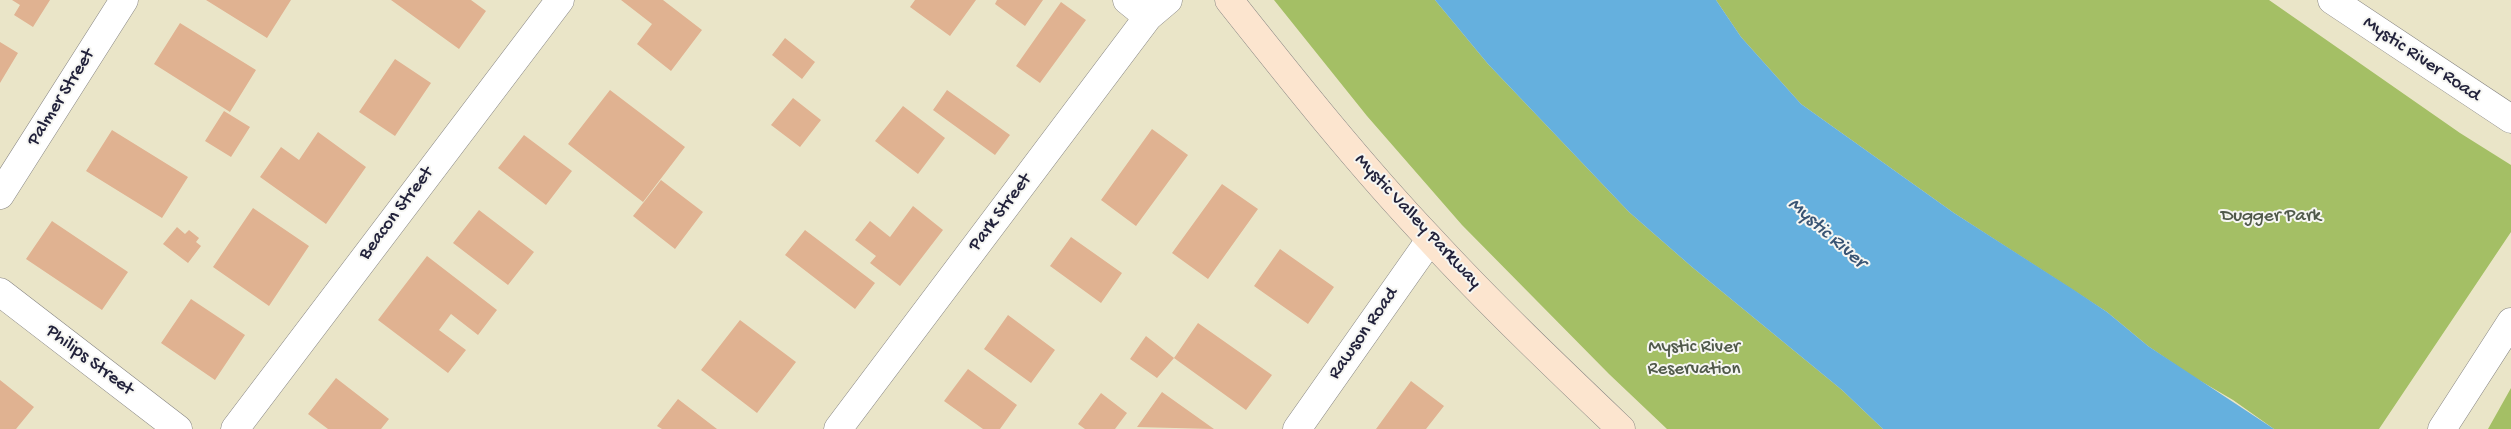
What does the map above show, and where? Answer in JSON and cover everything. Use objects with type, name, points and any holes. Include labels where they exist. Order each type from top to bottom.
[{"type":"main road","name":"Mystic Valley Parkway","points":[[1229,0],[1352,151],[1430,240],[1528,341],[1621,429]]},
{"type":"street","name":"Palmer Street","points":[[0,195],[124,0]]},
{"type":"street","name":"Beacon Street","points":[[235,429],[560,0]]},
{"type":"street","points":[[1128,0],[1158,9]]},
{"type":"street","name":"Mystic River Road","points":[[2332,0],[2511,119]]},
{"type":"street","name":"Park Street","points":[[838,429],[1158,9]]},
{"type":"street","name":"Rawson Road","points":[[1297,429],[1430,240]]},
{"type":"street","name":"Philips Street","points":[[0,292],[178,429]]},
{"type":"street","points":[[2442,429],[2511,322]]},
{"type":"green space","name":"Mystic River Reservation","points":[[1274,0],[1435,0],[1488,64],[1629,212],[1692,267],[1842,390],[1883,429],[1667,429],[1609,374],[1462,225],[1367,116]]},
{"type":"green space","name":"Dugger Park","points":[[1716,0],[2269,0],[2460,133],[2511,165],[2511,232],[2379,429],[2274,429],[2233,400],[2192,376],[2148,346],[2107,312],[1954,213],[1801,104],[1741,37]]},
{"type":"green space","points":[[2511,388],[2511,429],[2488,429]]},
{"type":"water","name":"Mystic River","points":[[1435,0],[1716,0],[1741,37],[1801,104],[1954,213],[2107,312],[2148,346],[2274,429],[1883,429],[1842,390],[1692,267],[1629,212],[1488,64]]},
{"type":"building","points":[[12,0],[50,0],[33,27],[14,15],[20,5]]},
{"type":"building","points":[[206,0],[291,0],[267,38]]},
{"type":"building","points":[[391,0],[471,0],[486,11],[459,49]]},
{"type":"building","points":[[621,0],[663,0],[702,30],[671,71],[637,44],[652,24]]},
{"type":"building","points":[[915,0],[976,0],[950,36],[910,7]]},
{"type":"building","points":[[997,0],[1043,0],[1025,26],[995,4]]},
{"type":"building","points":[[1061,2],[1086,20],[1040,83],[1016,66]]},
{"type":"building","points":[[180,23],[256,70],[230,112],[154,64]]},
{"type":"building","points":[[785,38],[815,62],[802,79],[772,55]]},
{"type":"building","points":[[0,42],[18,53],[0,83]]},
{"type":"building","points":[[395,59],[431,83],[395,136],[359,112]]},
{"type":"building","points":[[610,90],[685,147],[643,202],[568,144]]},
{"type":"building","points":[[947,90],[1010,135],[995,155],[933,110]]},
{"type":"building","points":[[793,98],[821,120],[800,147],[771,125]]},
{"type":"building","points":[[903,106],[945,138],[918,174],[875,141]]},
{"type":"building","points":[[224,111],[250,127],[231,157],[205,141]]},
{"type":"building","points":[[1152,129],[1188,155],[1136,226],[1101,200]]},
{"type":"building","points":[[112,130],[188,177],[162,218],[86,171]]},
{"type":"building","points":[[318,132],[366,167],[326,224],[260,177],[281,147],[299,160]]},
{"type":"building","points":[[524,135],[572,171],[546,205],[498,168]]},
{"type":"building","points":[[661,180],[703,212],[675,249],[633,216]]},
{"type":"building","points":[[1222,184],[1258,209],[1208,279],[1172,253]]},
{"type":"building","points":[[913,206],[943,230],[900,286],[870,263],[876,256],[855,240],[870,221],[890,237]]},
{"type":"building","points":[[253,208],[309,246],[269,306],[213,267]]},
{"type":"building","points":[[479,210],[534,252],[508,285],[453,243]]},
{"type":"building","points":[[52,221],[128,272],[102,310],[26,259]]},
{"type":"building","points":[[177,227],[185,234],[189,230],[199,238],[196,242],[201,246],[188,263],[163,244]]},
{"type":"building","points":[[805,230],[875,283],[855,309],[785,255]]},
{"type":"building","points":[[1071,237],[1122,273],[1101,303],[1050,266]]},
{"type":"building","points":[[1280,249],[1334,287],[1308,324],[1254,286]]},
{"type":"building","points":[[427,256],[497,310],[478,335],[451,314],[439,330],[466,350],[448,373],[378,320]]},
{"type":"building","points":[[191,299],[245,335],[215,380],[161,343]]},
{"type":"building","points":[[1008,315],[1055,350],[1031,383],[984,349]]},
{"type":"building","points":[[740,320],[796,362],[757,413],[701,370]]},
{"type":"building","points":[[1198,323],[1272,375],[1246,410],[1174,358]]},
{"type":"building","points":[[1146,336],[1174,358],[1157,378],[1130,359]]},
{"type":"building","points":[[968,369],[1017,405],[1000,429],[983,429],[944,401]]},
{"type":"building","points":[[336,378],[389,419],[381,429],[328,429],[308,414]]},
{"type":"building","points":[[0,380],[34,407],[16,429],[0,429]]},
{"type":"building","points":[[1411,381],[1444,406],[1426,429],[1376,429]]},
{"type":"building","points":[[1162,392],[1214,429],[1137,427]]},
{"type":"building","points":[[1101,393],[1127,413],[1115,429],[1085,429],[1078,424]]},
{"type":"building","points":[[678,399],[717,429],[662,429],[657,426]]}]
